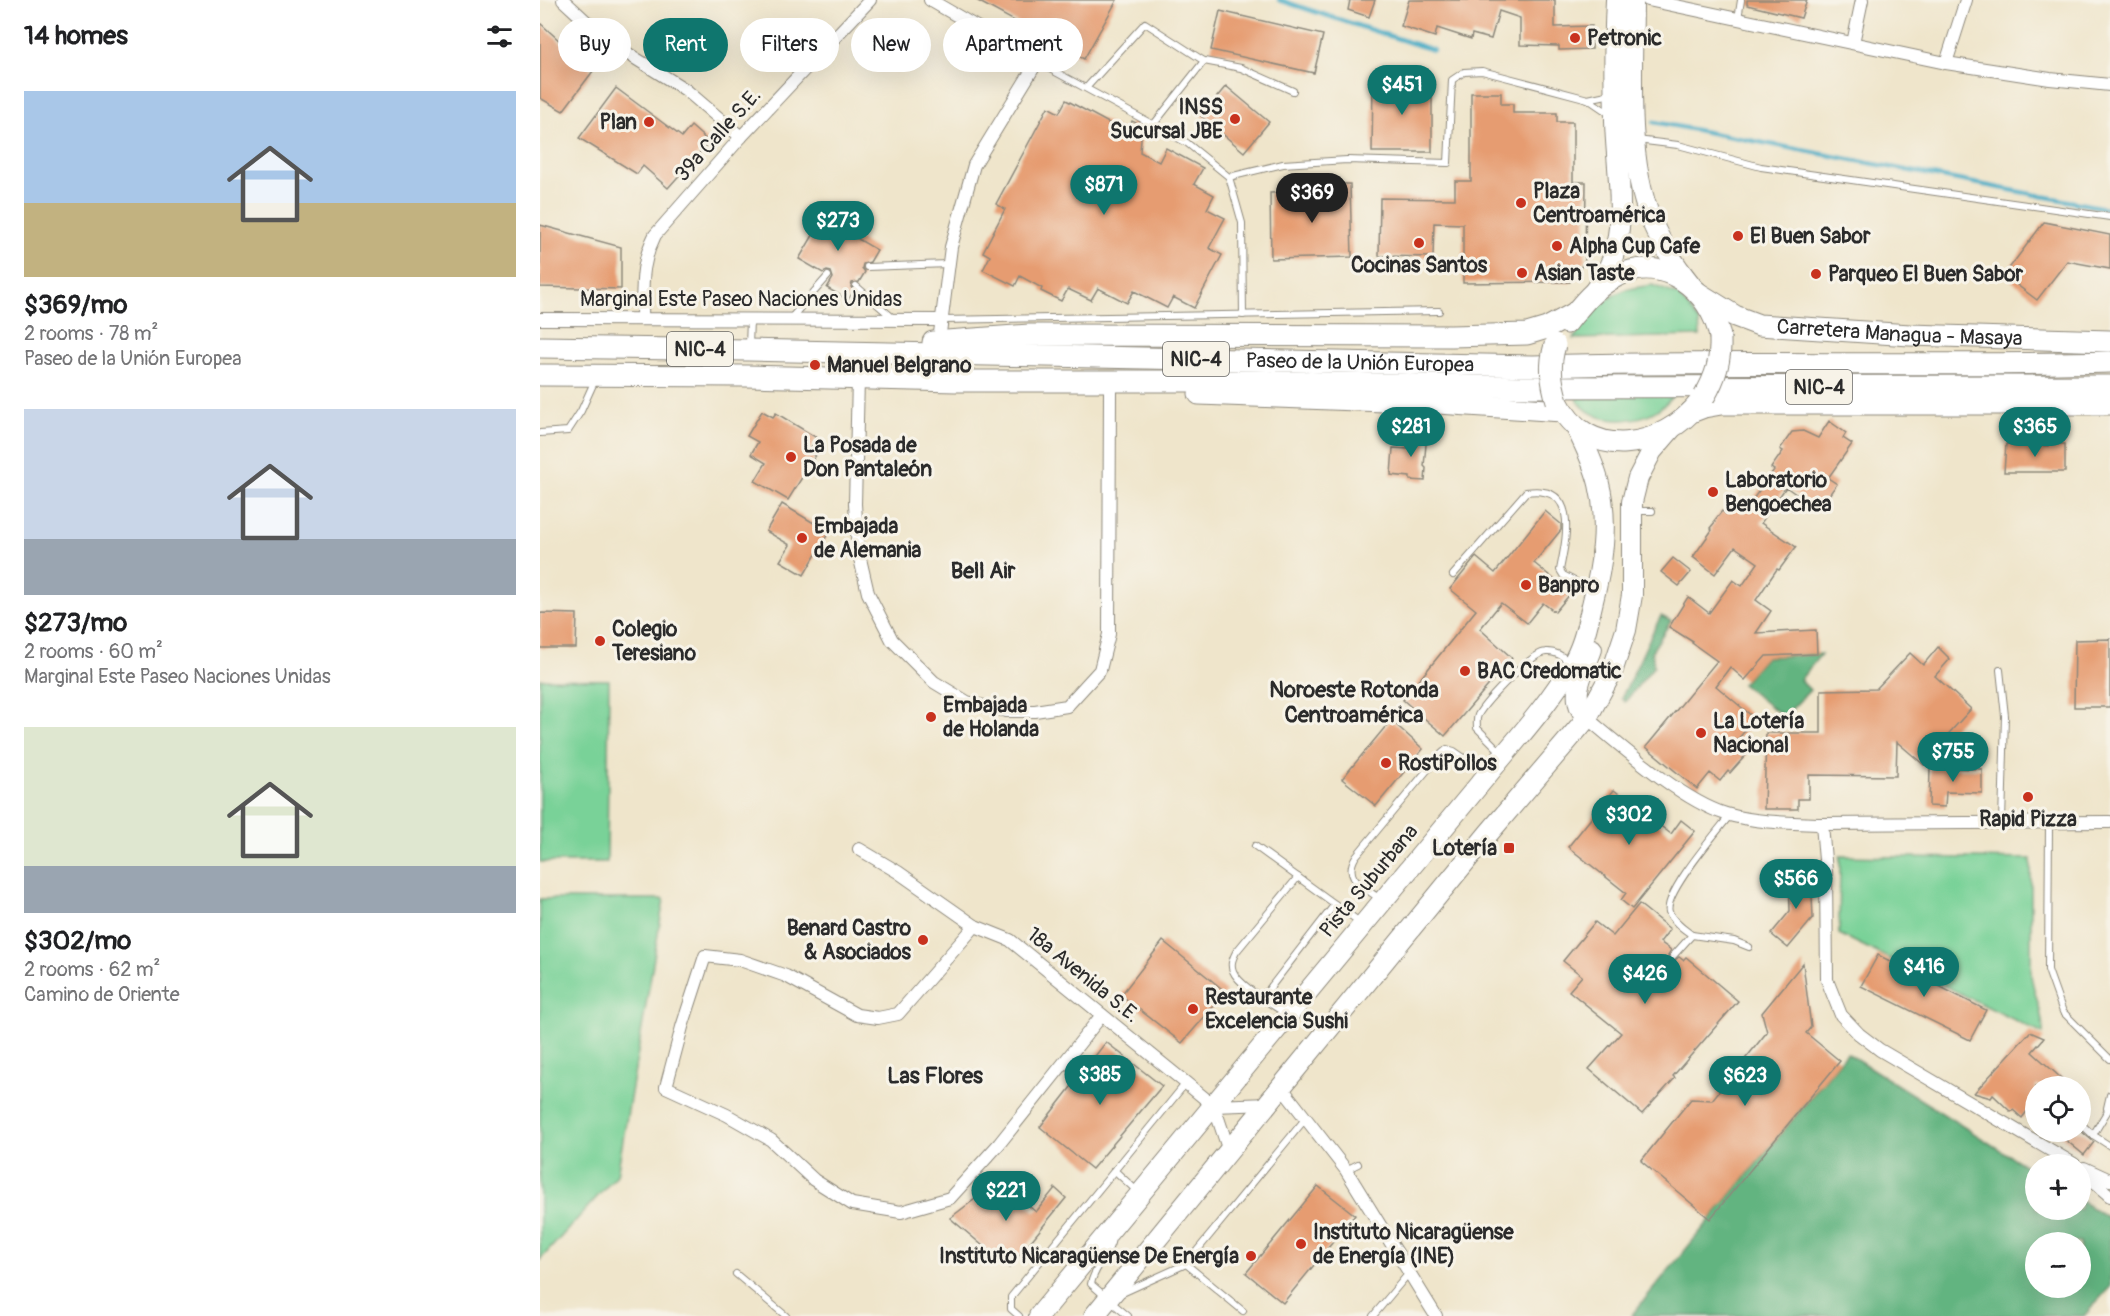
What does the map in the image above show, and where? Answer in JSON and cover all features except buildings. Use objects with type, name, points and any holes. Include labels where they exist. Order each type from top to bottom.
[{"type":"highway","points":[[860,353],[939,342],[1029,335],[1451,336],[1527,333],[1548,328],[1581,306],[1610,280],[1629,272],[1655,270],[1673,274],[1695,289],[1711,310],[1720,337],[1716,375],[1698,405],[1671,429],[1642,440],[1613,444],[1591,437],[1565,412],[1551,376],[1551,358],[1555,345],[1564,328],[1581,306]]},
{"type":"highway","name":"Carretera Managua - Masaya","points":[[1695,289],[1735,316],[1759,325],[1910,335],[2110,341]]},
{"type":"highway","name":"Paseo de la Unión Europea","points":[[540,347],[1533,366]]},
{"type":"highway","name":"Carretera Managua - Masaya","points":[[1533,366],[1625,363],[2110,362]]},
{"type":"highway","name":"Paseo de la Unión Europea","points":[[540,375],[677,375],[956,381],[1245,381],[1529,387],[2110,386]]},
{"type":"highway","name":"Paseo de la Unión Europea","points":[[956,381],[1046,392],[1110,391],[1438,403],[1565,412]]},
{"type":"highway","points":[[1698,405],[1704,407],[1721,404],[2110,404]]},
{"type":"main road","points":[[1581,306],[1607,273],[1618,239],[1619,174],[1615,120],[1616,0]]},
{"type":"main road","points":[[1633,0],[1635,139],[1639,179],[1650,216],[1668,253],[1695,289]]},
{"type":"main road","name":"Pista Suburbana","points":[[1038,1316],[1504,755],[1557,688],[1572,664],[1582,645],[1596,592],[1603,561],[1604,528],[1601,492],[1595,469],[1565,412]]},
{"type":"main road","points":[[1094,1316],[1488,834],[1587,718],[1612,672],[1626,630],[1642,511],[1633,496],[1638,478],[1652,451],[1671,429]]},
{"type":"main road","points":[[1587,718],[1577,704],[1577,692],[1598,630],[1603,561]]},
{"type":"street","points":[[563,0],[606,40],[686,90],[741,137]]},
{"type":"street","name":"39a Calle S.E.","points":[[642,318],[643,266],[647,250],[655,235],[741,137],[870,0]]},
{"type":"street","points":[[930,0],[961,18]]},
{"type":"street","points":[[1648,0],[1946,63],[2050,79],[2110,85]]},
{"type":"street","points":[[1853,43],[1862,0]]},
{"type":"street","points":[[1946,63],[1966,0]]},
{"type":"street","points":[[939,342],[951,247],[974,165],[1031,72]]},
{"type":"street","name":"Marginal Este Paseo Naciones Unidas","points":[[540,319],[893,318],[942,320]]},
{"type":"street","points":[[858,379],[855,504],[858,550],[868,593],[892,640],[934,682],[967,702],[1006,711],[1035,711],[1067,706],[1100,670],[1109,634],[1110,391]]},
{"type":"street","points":[[1587,718],[1620,746],[1691,797],[1730,816],[1787,823],[1822,824],[2110,822]]},
{"type":"street","points":[[1822,824],[1826,872],[1827,980],[1840,1015],[1880,1050],[2058,1154]]},
{"type":"street","name":"18a Avenida S.E.","points":[[859,849],[898,872],[975,926],[1010,940],[1214,1106]]},
{"type":"street","points":[[975,926],[898,1014],[878,1018],[857,1015],[786,976],[740,960],[705,956],[666,1087],[727,1115],[771,1140],[814,1180],[852,1204],[901,1212],[950,1198],[999,1143],[1102,1015]]},
{"type":"street","points":[[1282,1088],[1306,1118],[1352,1167],[1409,1272],[1436,1316]]},
{"type":"street","points":[[1229,1151],[1214,1106],[1269,1104]]},
{"type":"street","points":[[2091,1171],[2110,1180]]},
{"type":"street","points":[[2091,1178],[2110,1196]]},
{"type":"lane","points":[[1738,19],[1741,0]]},
{"type":"lane","points":[[1087,87],[1145,24],[1204,61],[1241,68],[1293,91]]},
{"type":"lane","points":[[1154,124],[1204,61]]},
{"type":"lane","points":[[1229,177],[1284,164],[1347,160],[1449,163],[1452,80],[1464,72],[1482,71],[1588,99],[1615,120]]},
{"type":"lane","points":[[1057,72],[1187,143],[1229,177],[1242,223],[1243,315]]},
{"type":"lane","points":[[1588,99],[1607,95],[1616,90]]},
{"type":"lane","points":[[1635,139],[1678,145],[1761,167],[2110,217]]},
{"type":"lane","points":[[867,267],[949,264]]},
{"type":"lane","points":[[791,319],[828,276]]},
{"type":"lane","points":[[856,286],[893,318]]},
{"type":"lane","points":[[942,320],[1439,311]]},
{"type":"lane","points":[[748,350],[750,319]]},
{"type":"lane","points":[[540,433],[568,431],[581,411],[597,375]]},
{"type":"lane","points":[[1454,575],[1526,492],[1539,491],[1552,495],[1566,512],[1568,531],[1560,570],[1563,575],[1596,592]]},
{"type":"lane","points":[[1504,755],[1478,728],[1477,717],[1486,704],[1532,658],[1545,652],[1560,654],[1572,664]]},
{"type":"lane","points":[[2000,670],[2005,716],[2002,822]]},
{"type":"lane","points":[[1383,901],[1355,880],[1350,872],[1350,865],[1356,856],[1447,749],[1454,751],[1488,774]]},
{"type":"lane","points":[[1730,816],[1680,882],[1668,902],[1669,911],[1673,919],[1692,935],[1734,941],[1749,947]]},
{"type":"lane","points":[[2049,822],[2048,970],[2063,1012],[2110,1059]]},
{"type":"lane","points":[[1255,846],[1364,925]]},
{"type":"lane","points":[[1289,1016],[1241,982],[1233,972],[1231,963],[1236,952],[1298,877]]},
{"type":"lane","points":[[1263,997],[1335,904]]},
{"type":"lane","points":[[1673,956],[1692,935]]},
{"type":"lane","points":[[1019,1316],[1011,1309],[1011,1297],[1186,1083]]},
{"type":"lane","points":[[2110,1095],[2108,1109],[2093,1135],[2110,1146]]},
{"type":"lane","points":[[1108,1299],[1186,1264],[1306,1118]]},
{"type":"lane","points":[[1114,1170],[1140,1193]]},
{"type":"lane","points":[[1115,1223],[1110,1250],[1092,1276],[1091,1284],[1128,1316]]},
{"type":"lane","points":[[1186,1264],[1243,1311]]},
{"type":"lane","points":[[1373,1316],[1409,1272]]},
{"type":"lane","points":[[736,1274],[786,1316]]},
{"type":"green space","points":[[1652,285],[1678,295],[1699,321],[1700,336],[1574,339],[1588,318],[1612,296]]},
{"type":"green space","points":[[1573,387],[1679,388],[1665,404],[1654,412],[1633,419],[1621,420],[1599,416],[1589,411],[1579,402]]},
{"type":"green space","points":[[1661,616],[1671,621],[1652,651],[1654,666],[1625,702],[1621,698]]},
{"type":"green space","points":[[1821,654],[1800,680],[1810,690],[1785,716],[1742,684],[1766,657]]},
{"type":"green space","points":[[540,679],[609,680],[607,862],[540,862]]},
{"type":"green space","points":[[1840,856],[2031,859],[2031,975],[2042,1019],[2043,1034],[1839,934]]},
{"type":"green space","points":[[540,899],[664,899],[617,1175],[540,1260]]},
{"type":"green space","points":[[1847,1053],[2025,1166],[2025,1220],[2091,1220],[2091,1207],[2110,1219],[2110,1287],[2084,1316],[1631,1316]]},
{"type":"waterway","points":[[1279,0],[1433,50]]},
{"type":"waterway","points":[[1654,122],[2110,209]]},
{"type":"place","name":"Petronic","points":[[1575,38]]},
{"type":"place","name":"INSS Sucursal JBE","points":[[1235,119]]},
{"type":"place","name":"Plan","points":[[649,122]]},
{"type":"place","name":"Plaza Centroamérica","points":[[1521,203]]},
{"type":"place","name":"El Buen Sabor","points":[[1738,236]]},
{"type":"place","name":"Cocinas Santos","points":[[1419,243]]},
{"type":"place","name":"Alpha Cup Cafe","points":[[1557,246]]},
{"type":"place","name":"Asian Taste","points":[[1522,273]]},
{"type":"place","name":"Parqueo El Buen Sabor","points":[[1816,274]]},
{"type":"place","name":"Manuel Belgrano","points":[[815,365]]},
{"type":"place","name":"La Posada de Don Pantaleón","points":[[791,457]]},
{"type":"place","name":"Laboratorio Bengoechea","points":[[1713,492]]},
{"type":"place","name":"Embajada de Alemania","points":[[802,538]]},
{"type":"place","name":"Banpro","points":[[1526,585]]},
{"type":"place","name":"Colegio Teresiano","points":[[600,641]]},
{"type":"place","name":"BAC Credomatic","points":[[1465,671]]},
{"type":"place","name":"Embajada de Holanda","points":[[931,717]]},
{"type":"place","name":"La Lotería Nacional","points":[[1701,733]]},
{"type":"place","name":"RostiPollos","points":[[1386,763]]},
{"type":"place","name":"Rapid Pizza","points":[[2028,797]]},
{"type":"place","name":"Lotería","points":[[1509,848]]},
{"type":"place","name":"Benard Castro & Asociados","points":[[923,940]]},
{"type":"place","name":"Restaurante Excelencia Sushi","points":[[1193,1009]]},
{"type":"place","name":"Instituto Nicaragüense de Energía (INE)","points":[[1301,1244]]},
{"type":"place","name":"Instituto Nicaragüense De Energía","points":[[1251,1256]]},
{"type":"district","name":"Bell Air","points":[[983,571]]},
{"type":"district","name":"Noroeste Rotonda Centroamérica","points":[[1354,702]]},
{"type":"district","name":"Las Flores","points":[[935,1076]]}]
